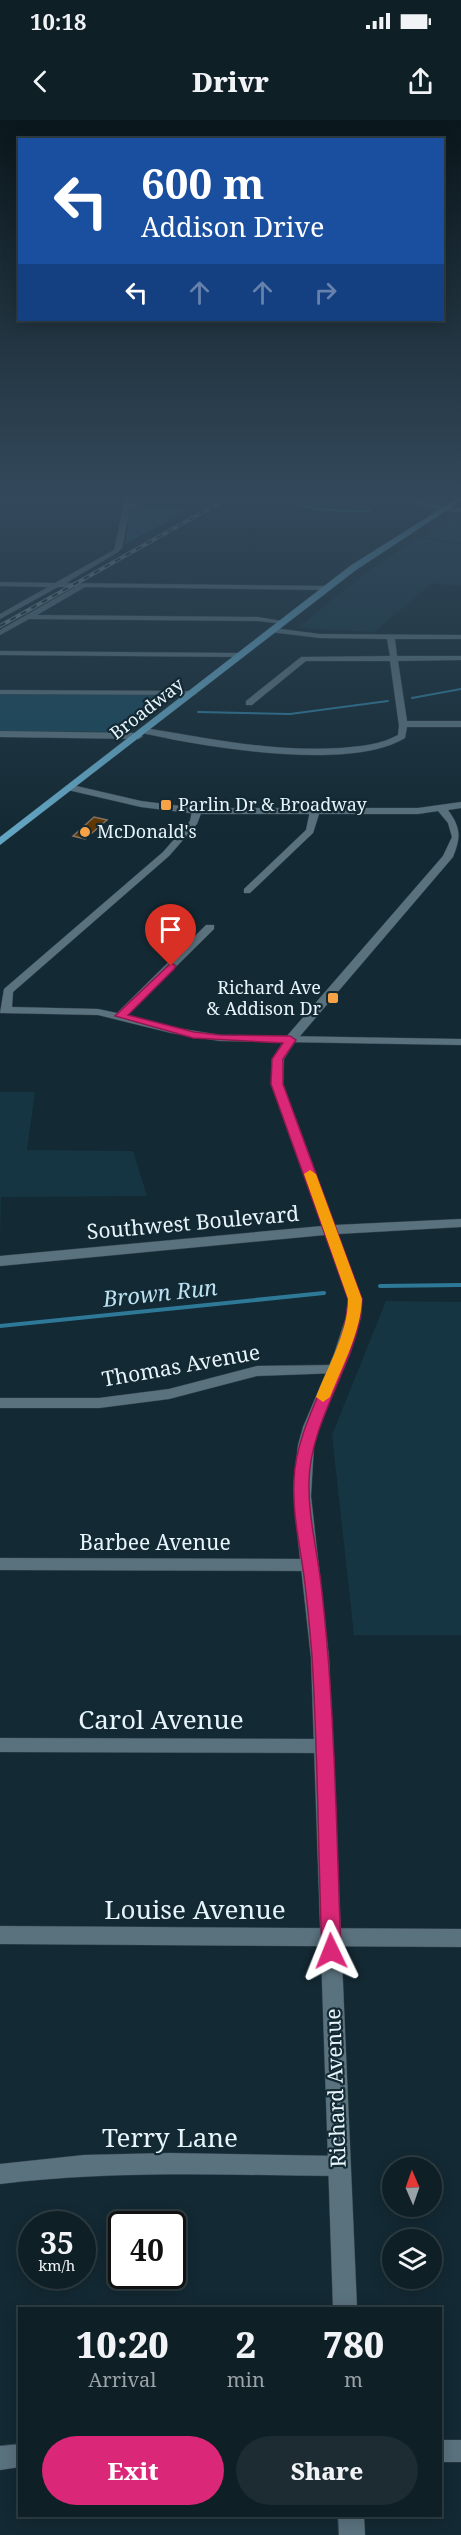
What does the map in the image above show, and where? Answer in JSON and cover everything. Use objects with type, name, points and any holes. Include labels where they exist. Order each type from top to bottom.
[{"type":"main road","name":"Broadway","points":[[0,842],[303,607]]},
{"type":"street","points":[[0,617],[18,607]]},
{"type":"street","points":[[0,633],[46,607]]},
{"type":"street","points":[[28,617],[258,619],[284,622]]},
{"type":"street","points":[[273,630],[308,636],[461,637]]},
{"type":"street","points":[[0,734],[142,733],[253,749],[371,749],[398,740],[402,736],[403,724],[391,637]]},
{"type":"street","points":[[0,653],[241,655]]},
{"type":"street","points":[[249,703],[304,659],[461,658]]},
{"type":"street","points":[[0,692],[193,693]]},
{"type":"street","points":[[403,724],[461,724]]},
{"type":"street","points":[[72,788],[141,804],[197,811],[442,809],[461,805]]},
{"type":"street","name":"Richard Avenue","points":[[345,2307],[320,1658],[303,1522],[302,1470],[312,1426],[355,1312],[355,1299],[277,1084],[278,1059],[290,1040],[448,857],[457,837],[453,823],[442,809]]},
{"type":"street","points":[[197,811],[194,822],[166,854],[8,991],[3,1010],[80,1010],[120,1016],[193,1035],[220,1038],[461,1042]]},
{"type":"street","points":[[247,891],[310,831],[315,811]]},
{"type":"street","points":[[120,1016],[210,927]]},
{"type":"street","name":"Southwest Boulevard","points":[[0,1261],[331,1231],[461,1223]]},
{"type":"street","name":"Thomas Avenue","points":[[0,1403],[99,1402],[169,1394],[257,1371],[333,1370]]},
{"type":"street","name":"Barbee Avenue","points":[[0,1564],[310,1565]]},
{"type":"street","name":"Carol Avenue","points":[[0,1745],[322,1746]]},
{"type":"street","name":"Louise Avenue","points":[[0,1935],[461,1938]]},
{"type":"street","name":"Terry Lane","points":[[0,2174],[51,2166],[340,2166]]},
{"type":"street","points":[[442,2451],[461,2451]]},
{"type":"street","points":[[0,2458],[18,2455]]},
{"type":"street","points":[[351,2517],[352,2535]]},
{"type":"shaded area","points":[[324,607],[404,607],[374,632],[297,628]]},
{"type":"shaded area","points":[[0,694],[157,695],[165,700],[131,727],[119,732],[0,731]]},
{"type":"shaded area","points":[[0,1092],[35,1092],[27,1150],[133,1151],[147,1196],[1,1197],[0,1245]]},
{"type":"shaded area","points":[[386,1301],[461,1302],[461,1635],[354,1635],[332,1435]]},
{"type":"building","name":"McDonald's","points":[[94,817],[107,820],[85,839],[73,836]]},
{"type":"waterway","points":[[412,698],[461,689]]},
{"type":"waterway","points":[[198,712],[290,714],[388,701]]},
{"type":"waterway","name":"Brown Run","points":[[380,1286],[461,1285]]},
{"type":"waterway","name":"Brown Run","points":[[0,1326],[324,1293]]},
{"type":"railway","points":[[0,626],[34,607]]},
{"type":"slow traffic","points":[[310,1174],[355,1299],[355,1312],[323,1397]]},
{"type":"place","name":"Parlin Dr & Broadway","points":[[166,805]]},
{"type":"place","name":"McDonald's","points":[[85,832]]},
{"type":"place","name":"Richard Ave & Addison Dr","points":[[333,998]]},
{"type":"route","points":[[171,966],[120,1016],[193,1035],[290,1040],[278,1059],[275,1076],[277,1084],[355,1299],[355,1312],[347,1336],[307,1442],[301,1479],[303,1522],[313,1583],[320,1658],[331,1951]]}]
